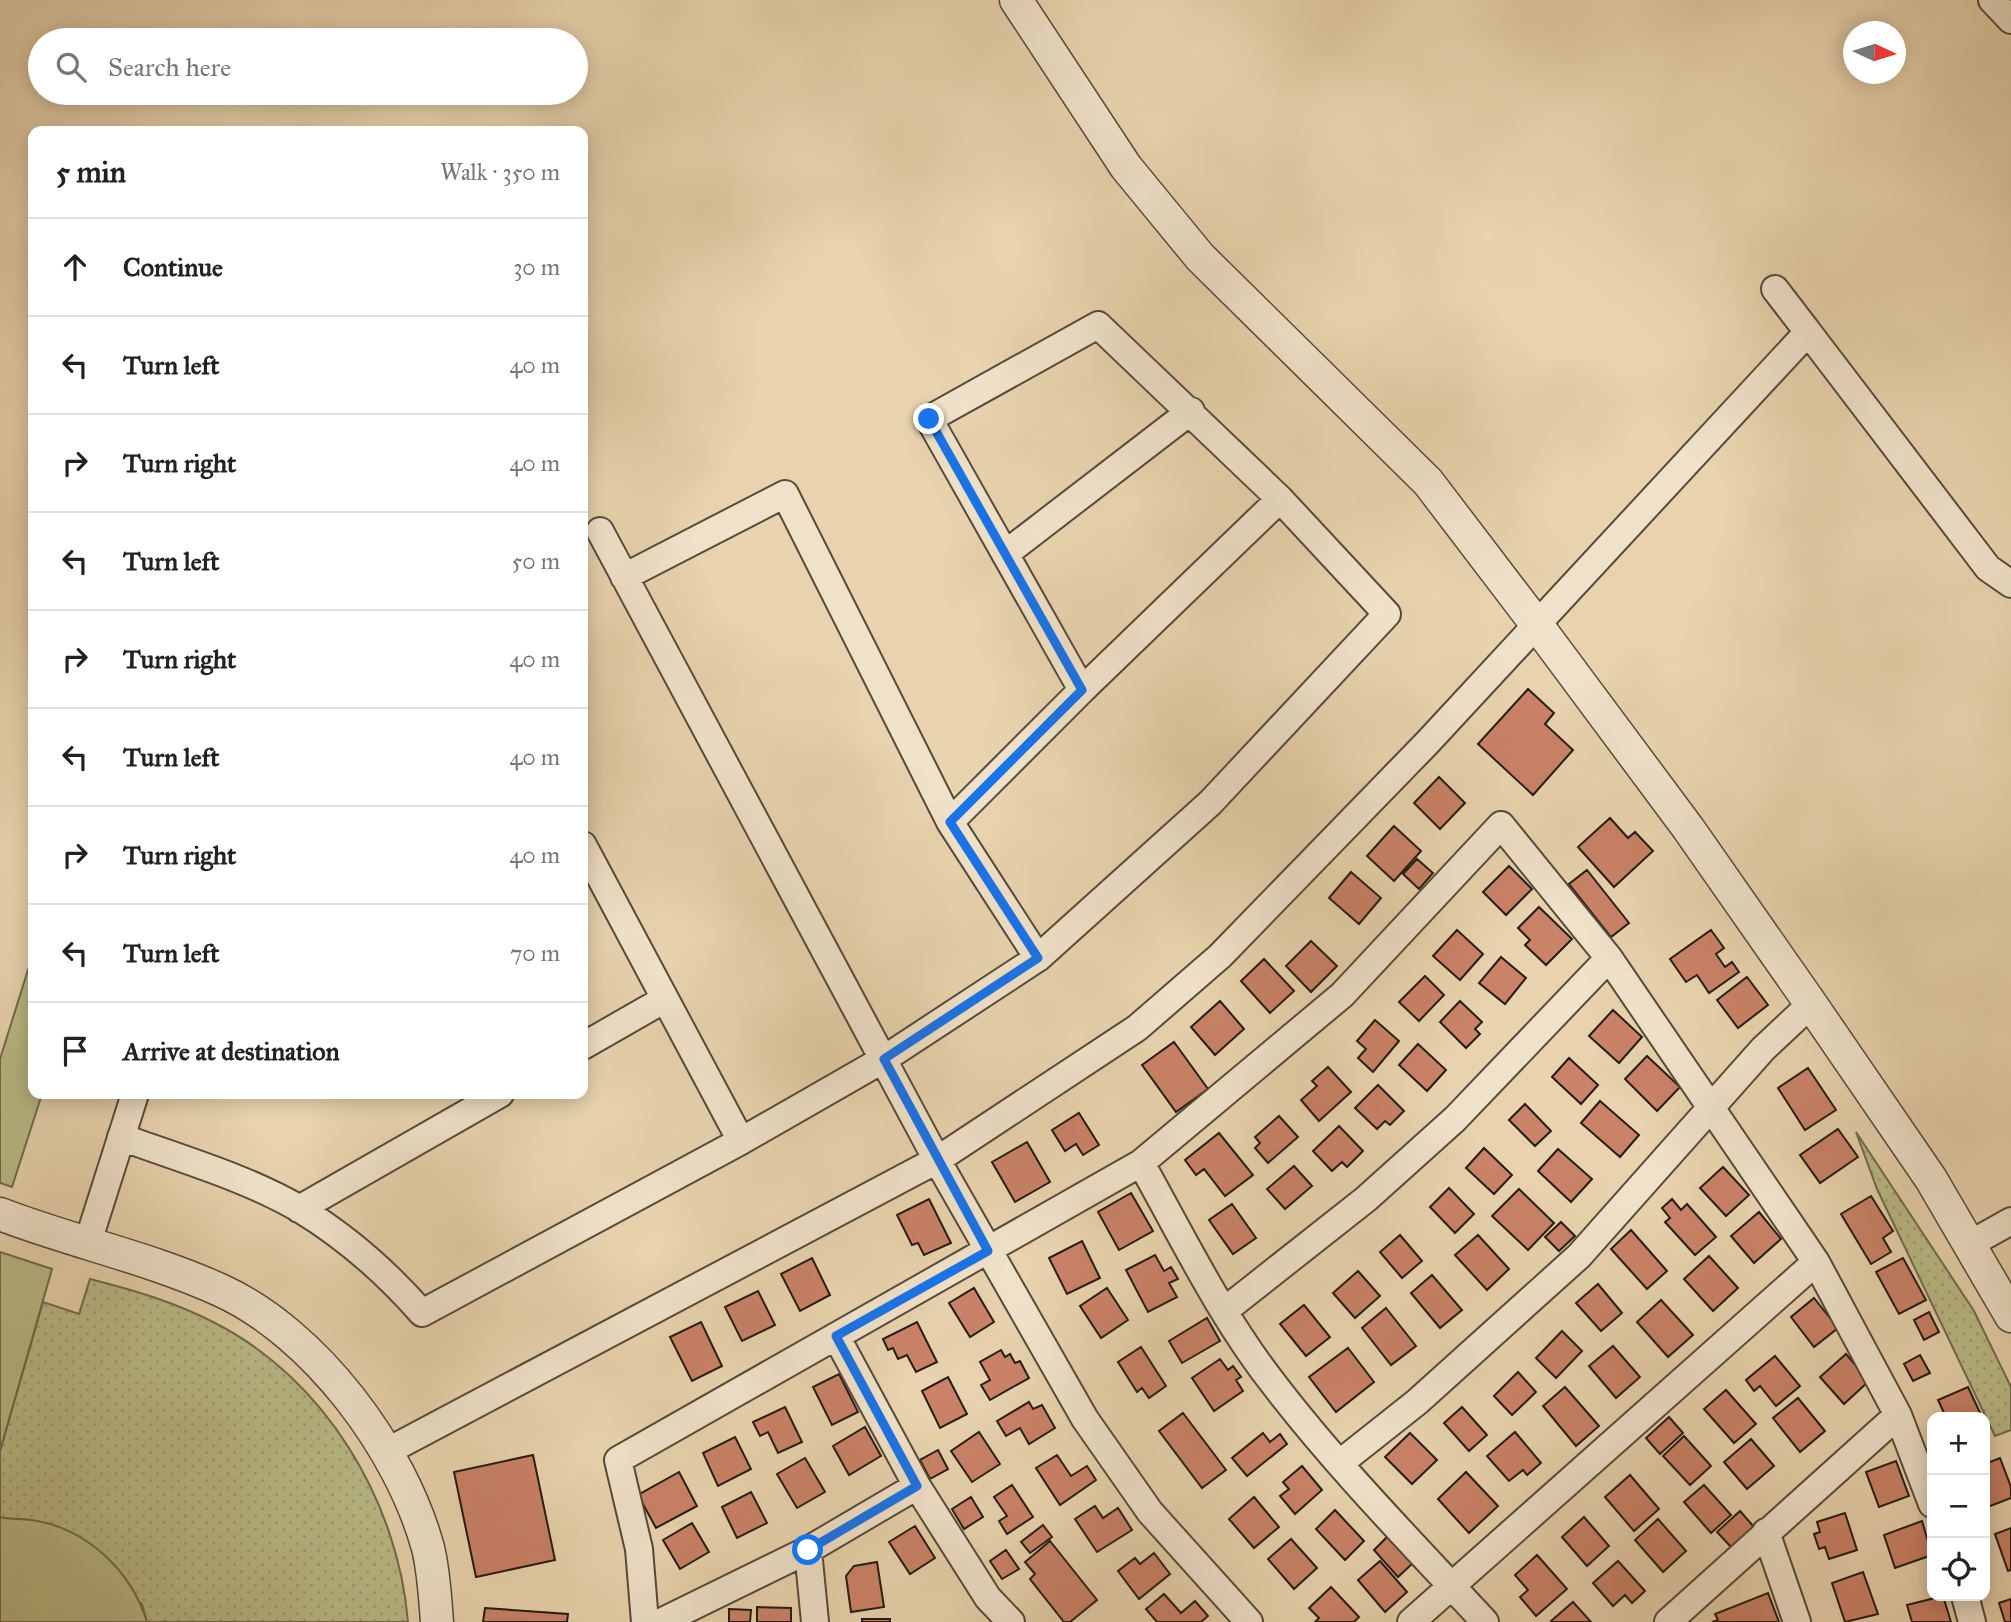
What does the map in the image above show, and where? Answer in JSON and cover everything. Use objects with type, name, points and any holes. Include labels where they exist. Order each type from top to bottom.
[{"type":"street","points":[[1016,0],[1126,167],[1184,237],[1428,482],[1688,828],[1931,1179],[2011,1316]]},
{"type":"street","points":[[1992,0],[2011,20]]},
{"type":"street","points":[[1775,289],[1988,568],[2011,584]]},
{"type":"street","points":[[121,1137],[241,1181],[299,1209],[356,1247],[422,1312],[741,1141],[884,1059],[1038,958],[1209,803],[1387,614],[1280,499],[1191,411],[1098,325],[929,419],[1082,690]]},
{"type":"street","points":[[386,1452],[937,1160],[1137,1028],[1220,956],[1536,625],[1808,332]]},
{"type":"street","points":[[1005,554],[1191,411]]},
{"type":"street","points":[[624,577],[785,494],[950,822],[1038,958]]},
{"type":"street","points":[[950,822],[1280,499]]},
{"type":"street","points":[[600,531],[937,1160],[1085,1419],[1150,1512],[1249,1622]]},
{"type":"street","points":[[645,1622],[639,1549],[618,1460],[1141,1163],[1342,995],[1501,825],[1609,958],[1816,1262],[1898,1415],[1927,1491]]},
{"type":"street","points":[[588,862],[741,1141]]},
{"type":"street","points":[[1224,1311],[1366,1199],[1445,1128],[1609,958]]},
{"type":"street","points":[[588,1043],[665,999]]},
{"type":"street","points":[[1340,1463],[1417,1402],[1579,1256],[1763,1049],[1811,1004]]},
{"type":"street","points":[[87,1245],[133,1099]]},
{"type":"street","points":[[299,1209],[491,1099]]},
{"type":"street","points":[[1141,1163],[1224,1311],[1275,1386],[1340,1463],[1485,1622]]},
{"type":"street","points":[[0,1214],[87,1245],[163,1266],[223,1291],[275,1323],[311,1354],[386,1452],[428,1548],[437,1622]]},
{"type":"street","points":[[1970,1244],[2011,1221]]},
{"type":"street","points":[[1411,1622],[1816,1262]]},
{"type":"street","points":[[836,1336],[988,1610],[1011,1622]]},
{"type":"street","points":[[1668,1622],[1898,1415]]},
{"type":"street","points":[[661,1622],[808,1550],[917,1486]]},
{"type":"street","points":[[1766,1532],[1797,1622]]},
{"type":"street","points":[[808,1550],[815,1622]]},
{"type":"street","points":[[1966,1601],[1972,1622]]},
{"type":"green space","points":[[28,970],[28,1099],[40,1099],[12,1187],[0,1183],[0,1059]]},
{"type":"green space","points":[[1856,1132],[1974,1311],[2011,1387],[2011,1430],[1995,1436],[1990,1426],[1990,1412],[1984,1412],[1877,1189]]},
{"type":"green space","points":[[0,1252],[52,1269],[0,1451]]},
{"type":"green space","points":[[90,1279],[154,1297],[215,1323],[254,1347],[290,1376],[322,1410],[349,1448],[372,1489],[389,1532],[401,1577],[408,1622],[147,1622],[142,1604],[31,1520],[0,1518],[0,1451],[43,1302],[79,1314]]},
{"type":"green space","points":[[0,1517],[52,1525],[88,1542],[104,1554],[130,1585],[147,1622],[0,1622]]},
{"type":"building","points":[[1528,689],[1554,713],[1545,724],[1573,750],[1533,795],[1478,744]]},
{"type":"building","points":[[1439,777],[1465,803],[1440,829],[1414,803]]},
{"type":"building","points":[[1610,818],[1628,838],[1635,832],[1653,851],[1614,887],[1578,847]]},
{"type":"building","points":[[1394,826],[1421,851],[1394,881],[1367,856]]},
{"type":"building","points":[[1417,859],[1433,873],[1419,889],[1403,874]]},
{"type":"building","points":[[1509,866],[1532,889],[1506,915],[1483,892]]},
{"type":"building","points":[[1587,870],[1629,923],[1611,937],[1569,884]]},
{"type":"building","points":[[1351,872],[1381,898],[1359,924],[1329,898]]},
{"type":"building","points":[[1539,907],[1572,939],[1546,965],[1525,945],[1530,940],[1518,928]]},
{"type":"building","points":[[1457,930],[1483,954],[1460,980],[1433,956]]},
{"type":"building","points":[[1711,930],[1724,948],[1716,954],[1725,967],[1732,962],[1739,972],[1709,993],[1697,975],[1686,982],[1670,959]]},
{"type":"building","points":[[1311,941],[1337,966],[1311,992],[1286,966]]},
{"type":"building","points":[[1501,957],[1526,978],[1505,1004],[1479,983]]},
{"type":"building","points":[[1264,959],[1294,991],[1270,1013],[1241,981]]},
{"type":"building","points":[[1425,976],[1444,995],[1419,1021],[1399,1002]]},
{"type":"building","points":[[1747,977],[1768,1005],[1738,1028],[1717,1000]]},
{"type":"building","points":[[1220,1001],[1244,1029],[1215,1055],[1191,1027]]},
{"type":"building","points":[[1460,1001],[1482,1022],[1475,1029],[1480,1034],[1466,1048],[1440,1022]]},
{"type":"building","points":[[1613,1010],[1642,1037],[1619,1063],[1589,1036]]},
{"type":"building","points":[[1375,1020],[1399,1041],[1373,1072],[1358,1058],[1366,1049],[1357,1041]]},
{"type":"building","points":[[1174,1042],[1208,1089],[1176,1112],[1142,1065]]},
{"type":"building","points":[[1418,1044],[1446,1070],[1427,1091],[1399,1065]]},
{"type":"building","points":[[1647,1056],[1680,1087],[1657,1111],[1625,1079]]},
{"type":"building","points":[[1569,1058],[1598,1085],[1581,1104],[1552,1077]]},
{"type":"building","points":[[1328,1067],[1351,1092],[1319,1121],[1301,1100],[1317,1086],[1312,1081]]},
{"type":"building","points":[[1808,1068],[1836,1110],[1805,1130],[1778,1088]]},
{"type":"building","points":[[1378,1085],[1404,1111],[1390,1125],[1385,1121],[1377,1129],[1355,1108]]},
{"type":"building","points":[[1600,1101],[1639,1135],[1620,1157],[1581,1123]]},
{"type":"building","points":[[1525,1104],[1551,1131],[1535,1146],[1509,1120]]},
{"type":"building","points":[[1079,1113],[1099,1145],[1083,1155],[1076,1144],[1065,1151],[1052,1130]]},
{"type":"building","points":[[1279,1116],[1298,1137],[1268,1163],[1255,1148],[1260,1143],[1255,1137]]},
{"type":"building","points":[[1339,1126],[1363,1151],[1347,1167],[1342,1162],[1332,1171],[1313,1151]]},
{"type":"building","points":[[1838,1129],[1858,1157],[1820,1183],[1800,1155]]},
{"type":"building","points":[[1219,1133],[1253,1175],[1225,1196],[1204,1169],[1196,1175],[1185,1160]]},
{"type":"building","points":[[1027,1142],[1050,1182],[1015,1202],[992,1162]]},
{"type":"building","points":[[1484,1148],[1512,1175],[1494,1194],[1466,1168]]},
{"type":"building","points":[[1558,1149],[1592,1179],[1571,1202],[1538,1171]]},
{"type":"building","points":[[1294,1166],[1312,1186],[1285,1209],[1267,1189]]},
{"type":"building","points":[[1723,1167],[1749,1195],[1726,1216],[1700,1188]]},
{"type":"building","points":[[1449,1188],[1474,1214],[1455,1233],[1430,1207]]},
{"type":"building","points":[[1519,1189],[1554,1223],[1528,1250],[1492,1216]]},
{"type":"building","points":[[1131,1193],[1153,1231],[1119,1250],[1098,1212]]},
{"type":"building","points":[[1871,1196],[1893,1231],[1883,1238],[1891,1252],[1871,1264],[1841,1214]]},
{"type":"building","points":[[929,1199],[951,1243],[924,1255],[918,1243],[912,1245],[897,1215]]},
{"type":"building","points":[[1672,1199],[1681,1210],[1687,1204],[1716,1237],[1695,1255],[1665,1222],[1670,1218],[1662,1208]]},
{"type":"building","points":[[1232,1204],[1256,1238],[1233,1254],[1209,1220]]},
{"type":"building","points":[[1759,1212],[1781,1239],[1754,1263],[1731,1236]]},
{"type":"building","points":[[1561,1222],[1575,1236],[1559,1251],[1545,1237]]},
{"type":"building","points":[[1631,1230],[1667,1271],[1647,1289],[1611,1249]]},
{"type":"building","points":[[1400,1235],[1422,1261],[1402,1278],[1380,1252]]},
{"type":"building","points":[[1478,1235],[1509,1269],[1487,1290],[1455,1255]]},
{"type":"building","points":[[1082,1241],[1100,1278],[1067,1294],[1049,1258]]},
{"type":"building","points":[[1155,1255],[1164,1271],[1171,1267],[1178,1279],[1169,1283],[1177,1297],[1148,1312],[1126,1270]]},
{"type":"building","points":[[1709,1256],[1738,1288],[1713,1311],[1684,1279]]},
{"type":"building","points":[[812,1258],[830,1295],[800,1311],[781,1274]]},
{"type":"building","points":[[1903,1258],[1926,1300],[1899,1314],[1876,1272]]},
{"type":"building","points":[[1358,1271],[1380,1296],[1355,1318],[1333,1293]]},
{"type":"building","points":[[1432,1275],[1462,1310],[1440,1328],[1411,1293]]},
{"type":"building","points":[[1598,1284],[1622,1313],[1601,1331],[1576,1303]]},
{"type":"building","points":[[974,1288],[994,1322],[970,1337],[949,1303]]},
{"type":"building","points":[[1107,1288],[1128,1320],[1101,1338],[1080,1306]]},
{"type":"building","points":[[758,1291],[775,1325],[742,1341],[725,1307]]},
{"type":"building","points":[[1814,1298],[1838,1328],[1814,1347],[1791,1317]]},
{"type":"building","points":[[1661,1300],[1693,1335],[1668,1357],[1637,1322]]},
{"type":"building","points":[[1304,1305],[1330,1337],[1306,1356],[1280,1324]]},
{"type":"building","points":[[1386,1308],[1416,1346],[1391,1365],[1362,1328]]},
{"type":"building","points":[[1929,1312],[1939,1332],[1924,1340],[1914,1320]]},
{"type":"building","points":[[1207,1318],[1220,1341],[1182,1363],[1169,1341]]},
{"type":"building","points":[[701,1322],[722,1366],[692,1381],[670,1337]]},
{"type":"building","points":[[917,1322],[937,1362],[916,1372],[907,1355],[898,1359],[893,1348],[888,1350],[883,1339]]},
{"type":"building","points":[[1562,1331],[1582,1351],[1556,1378],[1536,1358]]},
{"type":"building","points":[[1613,1346],[1640,1377],[1616,1398],[1589,1366]]},
{"type":"building","points":[[1141,1347],[1166,1386],[1149,1398],[1142,1388],[1137,1392],[1118,1362]]},
{"type":"building","points":[[1348,1348],[1374,1382],[1336,1412],[1309,1377]]},
{"type":"building","points":[[1001,1350],[1005,1357],[1010,1354],[1015,1363],[1020,1361],[1029,1378],[990,1400],[981,1385],[990,1380],[980,1362]]},
{"type":"building","points":[[1846,1354],[1869,1381],[1844,1404],[1820,1377]]},
{"type":"building","points":[[1920,1355],[1930,1373],[1913,1381],[1904,1364]]},
{"type":"building","points":[[1775,1356],[1800,1386],[1776,1406],[1760,1386],[1754,1391],[1746,1380]]},
{"type":"building","points":[[1220,1359],[1228,1370],[1233,1366],[1241,1377],[1236,1380],[1243,1391],[1214,1411],[1192,1378]]},
{"type":"building","points":[[1518,1372],[1536,1392],[1512,1415],[1494,1396]]},
{"type":"building","points":[[839,1374],[858,1412],[832,1425],[813,1387]]},
{"type":"building","points":[[948,1377],[967,1414],[940,1428],[922,1391]]},
{"type":"building","points":[[1565,1387],[1599,1426],[1576,1446],[1543,1406]]},
{"type":"building","points":[[1968,1387],[1980,1412],[1944,1412],[1938,1400]]},
{"type":"building","points":[[1726,1390],[1756,1424],[1734,1443],[1704,1409]]},
{"type":"building","points":[[1798,1398],[1825,1431],[1800,1452],[1773,1418]]},
{"type":"building","points":[[1029,1402],[1033,1409],[1042,1405],[1055,1428],[1029,1444],[1020,1428],[1006,1436],[997,1421]]},
{"type":"building","points":[[785,1407],[802,1442],[778,1453],[768,1432],[760,1436],[753,1422]]},
{"type":"building","points":[[1462,1407],[1487,1435],[1469,1451],[1444,1423]]},
{"type":"building","points":[[1183,1413],[1226,1470],[1202,1488],[1159,1431]]},
{"type":"building","points":[[1669,1417],[1683,1433],[1660,1454],[1646,1438]]},
{"type":"building","points":[[865,1427],[881,1456],[849,1475],[833,1446]]},
{"type":"building","points":[[979,1432],[1000,1464],[972,1482],[951,1451]]},
{"type":"building","points":[[1515,1432],[1541,1463],[1527,1475],[1523,1470],[1509,1481],[1487,1456]]},
{"type":"building","points":[[1263,1433],[1270,1442],[1280,1434],[1287,1444],[1247,1476],[1232,1458]]},
{"type":"building","points":[[1410,1433],[1437,1460],[1412,1484],[1385,1457]]},
{"type":"building","points":[[1684,1436],[1711,1466],[1690,1485],[1663,1456]]},
{"type":"building","points":[[735,1437],[751,1469],[718,1486],[703,1453]]},
{"type":"building","points":[[1751,1439],[1774,1466],[1747,1489],[1724,1462]]},
{"type":"building","points":[[938,1450],[948,1469],[930,1479],[920,1460]]},
{"type":"building","points":[[533,1455],[555,1560],[476,1577],[454,1472]]},
{"type":"building","points":[[1057,1455],[1071,1476],[1087,1466],[1096,1480],[1060,1505],[1036,1468]]},
{"type":"building","points":[[805,1458],[825,1492],[797,1508],[777,1474]]},
{"type":"building","points":[[2000,1458],[2011,1487],[2011,1498],[1990,1506],[1990,1475],[1990,1462]]},
{"type":"building","points":[[1896,1461],[1909,1496],[1879,1507],[1866,1472]]},
{"type":"building","points":[[1302,1466],[1322,1490],[1295,1514],[1280,1496],[1289,1489],[1283,1482]]},
{"type":"building","points":[[679,1472],[697,1506],[656,1528],[638,1495]]},
{"type":"building","points":[[1466,1472],[1498,1506],[1469,1533],[1438,1499]]},
{"type":"building","points":[[1630,1475],[1659,1509],[1634,1531],[1605,1497]]},
{"type":"building","points":[[1012,1485],[1033,1517],[1007,1534],[999,1521],[1007,1516],[994,1497]]},
{"type":"building","points":[[1704,1485],[1731,1515],[1711,1533],[1684,1502]]},
{"type":"building","points":[[751,1492],[767,1523],[737,1538],[722,1507]]},
{"type":"building","points":[[971,1497],[983,1517],[964,1529],[952,1509]]},
{"type":"building","points":[[1254,1497],[1279,1527],[1254,1548],[1229,1519]]},
{"type":"building","points":[[1095,1506],[1103,1518],[1118,1508],[1132,1530],[1097,1552],[1075,1519]]},
{"type":"building","points":[[1335,1510],[1364,1541],[1345,1560],[1316,1529]]},
{"type":"building","points":[[1740,1511],[1754,1527],[1732,1548],[1717,1532]]},
{"type":"building","points":[[1845,1513],[1857,1550],[1829,1559],[1825,1547],[1819,1549],[1814,1534],[1820,1532],[1817,1522]]},
{"type":"building","points":[[1584,1517],[1609,1546],[1587,1566],[1562,1537]]},
{"type":"building","points":[[1658,1519],[1686,1551],[1663,1572],[1635,1540]]},
{"type":"building","points":[[1922,1521],[1927,1538],[1927,1557],[1895,1568],[1884,1535]]},
{"type":"building","points":[[692,1523],[709,1552],[680,1569],[663,1540]]},
{"type":"building","points":[[1043,1525],[1052,1537],[1030,1553],[1021,1542]]},
{"type":"building","points":[[915,1526],[935,1558],[910,1574],[889,1542]]},
{"type":"building","points":[[2011,1528],[2011,1570],[2008,1571],[1995,1534]]},
{"type":"building","points":[[1389,1535],[1413,1563],[1398,1577],[1374,1550]]},
{"type":"building","points":[[1291,1539],[1317,1568],[1294,1589],[1268,1559]]},
{"type":"building","points":[[1050,1541],[1097,1600],[1070,1622],[1064,1622],[1030,1579],[1035,1574],[1025,1562]]},
{"type":"building","points":[[1006,1550],[1019,1569],[1002,1579],[990,1561]]},
{"type":"building","points":[[1154,1553],[1170,1574],[1139,1599],[1118,1571],[1135,1558],[1140,1564]]},
{"type":"building","points":[[1537,1555],[1567,1589],[1536,1616],[1520,1597],[1528,1590],[1515,1575]]},
{"type":"building","points":[[1380,1561],[1407,1592],[1385,1612],[1358,1580]]},
{"type":"building","points":[[1618,1561],[1645,1591],[1632,1603],[1625,1595],[1613,1606],[1593,1583]]},
{"type":"building","points":[[877,1562],[884,1607],[851,1612],[846,1576],[854,1566]]},
{"type":"building","points":[[1863,1572],[1878,1614],[1845,1622],[1832,1583]]},
{"type":"building","points":[[1331,1587],[1359,1617],[1354,1622],[1315,1622],[1319,1618],[1309,1608]]},
{"type":"building","points":[[1768,1593],[1779,1622],[1712,1622],[1718,1620],[1715,1614]]},
{"type":"building","points":[[1164,1594],[1181,1613],[1195,1601],[1208,1616],[1201,1622],[1157,1622],[1146,1609]]},
{"type":"building","points":[[2011,1599],[2011,1622],[2005,1622],[1999,1603]]},
{"type":"building","points":[[1927,1600],[1945,1601],[1951,1622],[1912,1622],[1907,1605]]},
{"type":"building","points":[[1573,1602],[1591,1622],[1551,1621]]},
{"type":"building","points":[[757,1607],[791,1608],[791,1622],[757,1622]]},
{"type":"building","points":[[485,1608],[568,1614],[567,1622],[483,1622]]},
{"type":"building","points":[[729,1609],[751,1610],[750,1622],[729,1622]]},
{"type":"building","points":[[862,1619],[890,1619],[890,1622],[862,1622]]},
{"type":"route","points":[[808,1550],[917,1486],[836,1336],[988,1251],[884,1059],[1038,958],[950,822],[1082,690],[929,419]]}]
